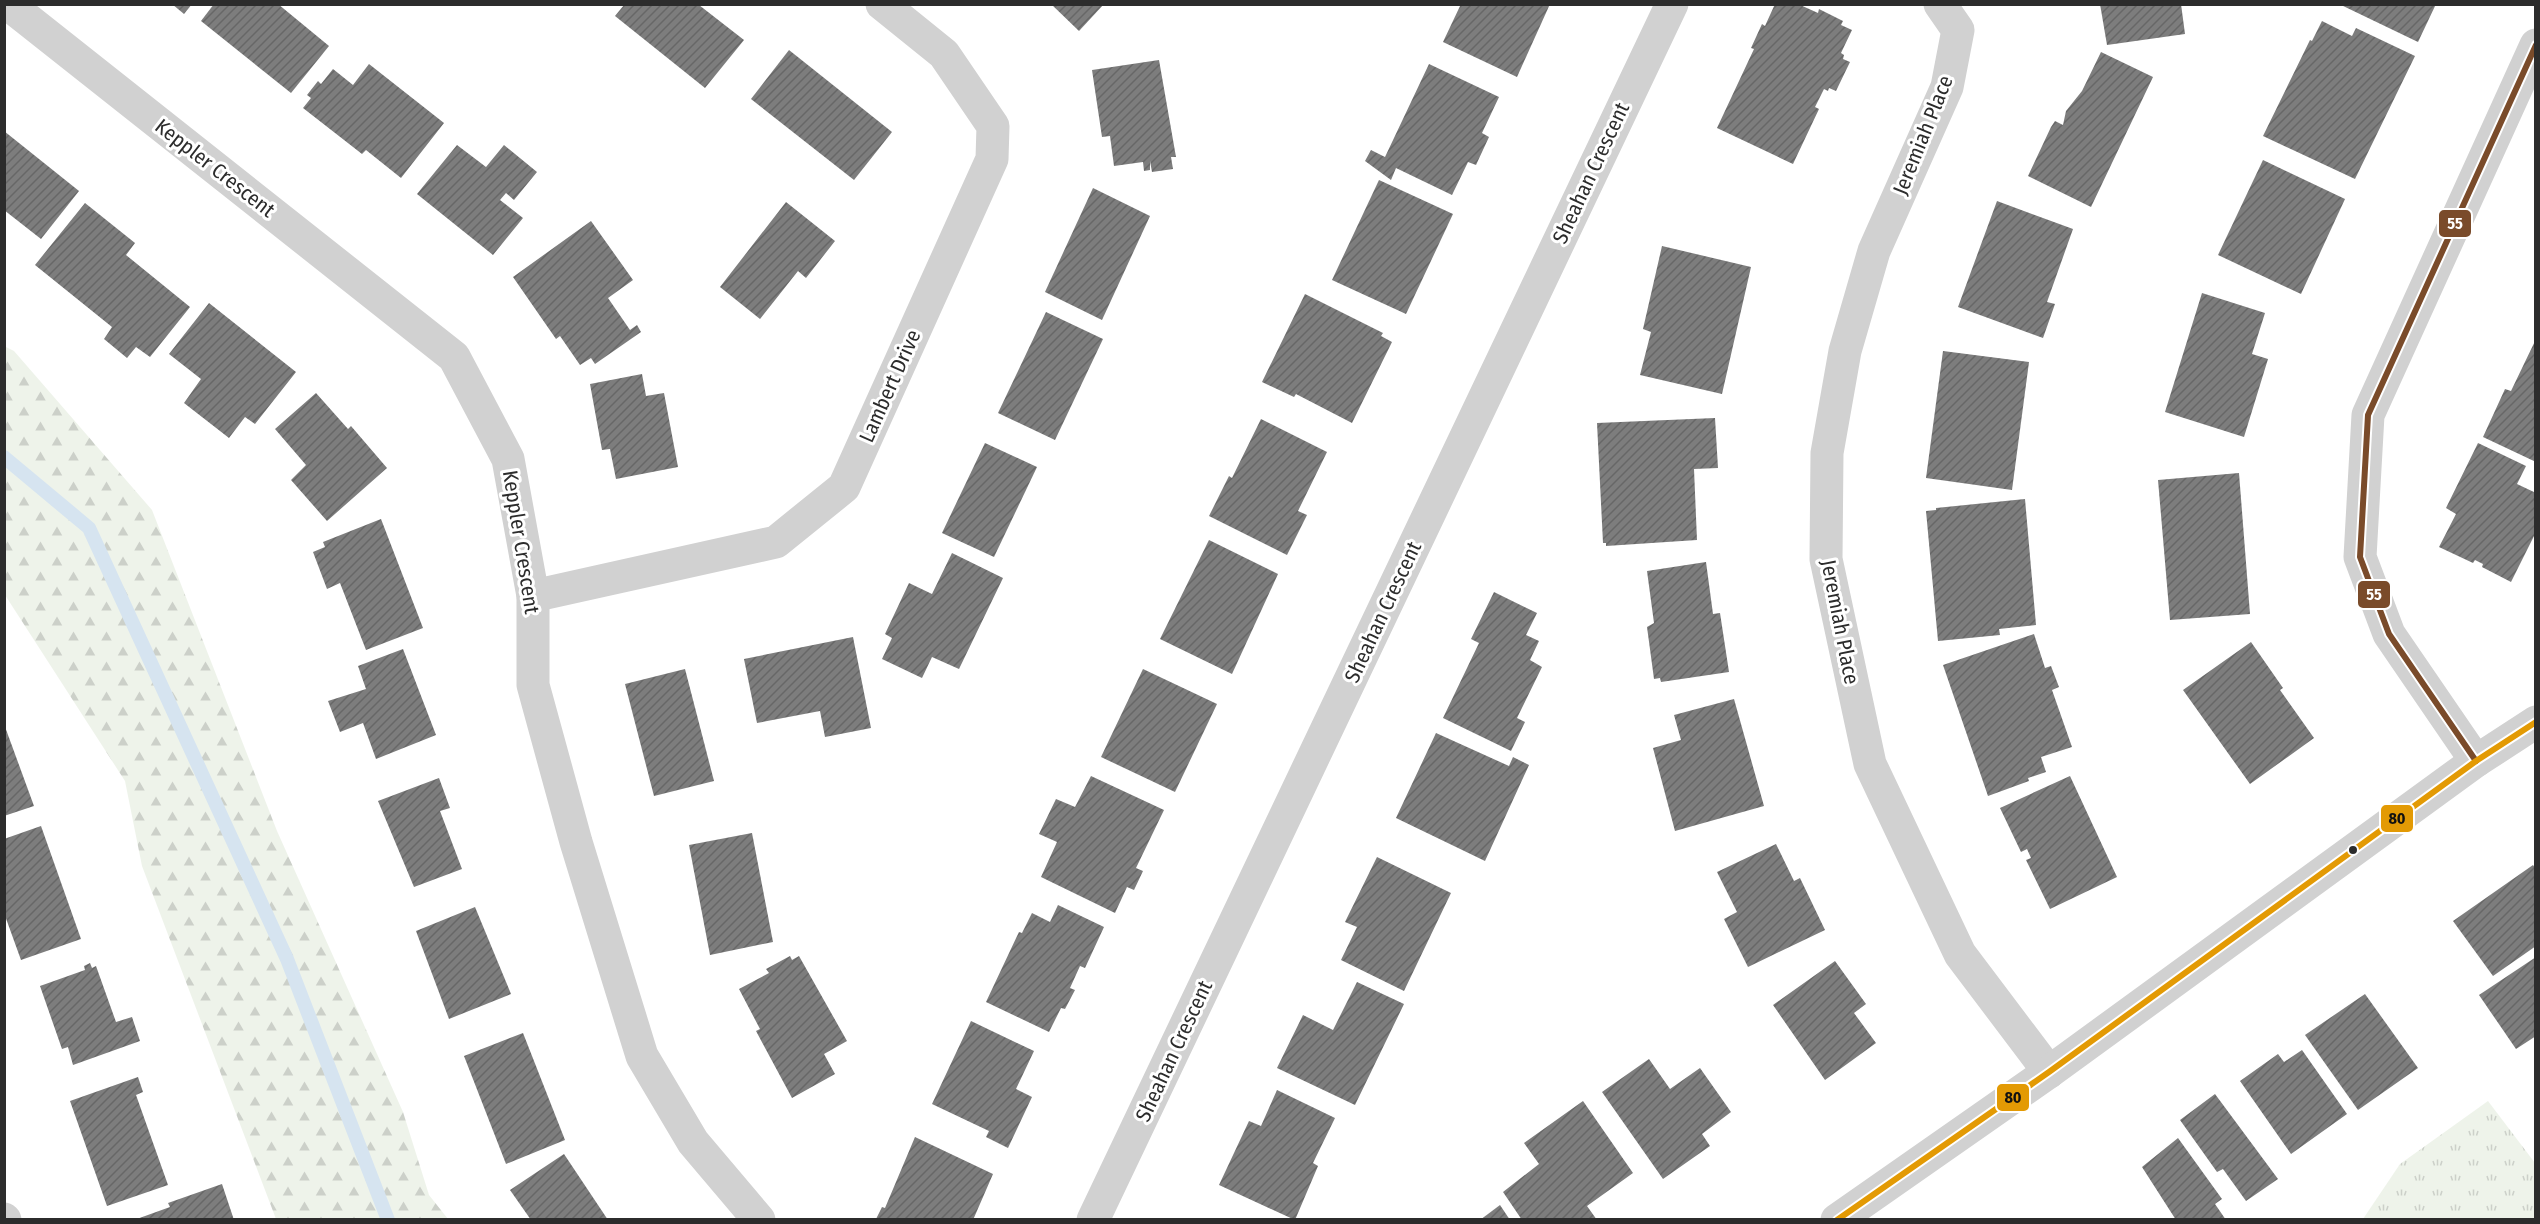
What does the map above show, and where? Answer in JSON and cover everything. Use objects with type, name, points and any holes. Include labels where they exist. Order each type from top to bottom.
[{"type":"street","name":"Keppler Crescent","points":[[8,4],[454,357],[508,459],[533,596],[533,685],[576,842],[642,1056],[693,1142],[759,1220]]},
{"type":"street","name":"Lambert Drive","points":[[533,596],[776,542],[844,487],[992,159],[993,126],[944,54],[882,4]]},
{"type":"street","name":"Sheahan Crescent","points":[[1093,1220],[1672,4]]},
{"type":"street","name":"Jeremiah Place","points":[[1940,4],[1958,30],[1947,87],[1874,251],[1845,351],[1827,453],[1826,559],[1870,764],[1960,954],[2049,1072]]},
{"type":"street","points":[[2476,761],[2389,634],[2360,557],[2368,415],[2535,45]]},
{"type":"street","points":[[1837,1220],[2049,1072],[2476,761],[2535,722]]},
{"type":"green space","points":[[4,346],[14,351],[152,510],[277,831],[403,1112],[429,1195],[448,1219],[276,1219],[142,866],[125,781],[5,595]]},
{"type":"green space","points":[[2488,1101],[2535,1163],[2535,1219],[2363,1219],[2400,1164]]},
{"type":"building","points":[[172,4],[192,4],[184,14]]},
{"type":"building","points":[[214,4],[278,4],[329,46],[291,93],[201,21]]},
{"type":"building","points":[[1051,4],[1104,4],[1079,31]]},
{"type":"building","points":[[1461,4],[1550,4],[1517,77],[1443,42]]},
{"type":"building","points":[[1775,4],[1798,4],[1818,13],[1819,9],[1843,21],[1841,25],[1852,30],[1841,53],[1844,55],[1843,59],[1850,62],[1836,91],[1829,88],[1828,91],[1824,89],[1815,107],[1819,109],[1793,164],[1717,128],[1754,49],[1751,48],[1762,24],[1765,26]]},
{"type":"building","points":[[2100,4],[2181,4],[2185,34],[2107,45]]},
{"type":"building","points":[[2339,4],[2436,4],[2418,42]]},
{"type":"building","points":[[624,5],[699,5],[744,40],[705,88],[615,16]]},
{"type":"building","points":[[2322,21],[2352,36],[2356,28],[2415,56],[2355,179],[2263,136],[2310,40],[2312,41]]},
{"type":"building","points":[[789,50],[892,132],[854,180],[751,99]]},
{"type":"building","points":[[2101,52],[2153,77],[2091,207],[2028,176],[2051,127],[2055,121],[2063,125],[2066,111],[2082,91]]},
{"type":"building","points":[[1159,60],[1176,157],[1171,157],[1173,169],[1152,172],[1150,161],[1150,170],[1144,171],[1143,162],[1114,166],[1110,136],[1102,137],[1092,70]]},
{"type":"building","points":[[369,64],[444,123],[401,178],[366,150],[362,154],[303,108],[311,98],[307,95],[318,81],[321,84],[333,69],[353,85]]},
{"type":"building","points":[[1429,64],[1499,97],[1482,133],[1489,137],[1476,165],[1468,162],[1452,195],[1396,168],[1391,180],[1365,161],[1371,150],[1385,157]]},
{"type":"building","points":[[4,131],[79,191],[41,239],[4,210]]},
{"type":"building","points":[[457,145],[486,167],[504,145],[537,172],[514,200],[506,193],[500,200],[523,218],[493,255],[417,194]]},
{"type":"building","points":[[2263,160],[2345,199],[2301,294],[2218,255]]},
{"type":"building","points":[[1379,180],[1453,214],[1406,314],[1332,280]]},
{"type":"building","points":[[1093,188],[1150,216],[1102,320],[1045,292]]},
{"type":"building","points":[[1997,201],[2073,229],[2047,302],[2055,304],[2043,338],[1958,307]]},
{"type":"building","points":[[786,202],[835,241],[806,278],[798,271],[760,319],[720,287]]},
{"type":"building","points":[[85,203],[135,243],[126,255],[190,307],[150,357],[136,347],[127,358],[104,339],[112,327],[35,265]]},
{"type":"building","points":[[591,221],[633,280],[608,298],[630,330],[637,325],[641,332],[595,364],[591,358],[580,365],[560,336],[556,339],[513,277]]},
{"type":"building","points":[[1662,246],[1751,267],[1722,394],[1640,375],[1651,332],[1643,329]]},
{"type":"building","points":[[2202,293],[2265,313],[2252,354],[2268,359],[2244,437],[2165,412]]},
{"type":"building","points":[[1305,294],[1383,333],[1381,336],[1392,342],[1352,423],[1296,394],[1294,397],[1262,382]]},
{"type":"building","points":[[209,303],[296,372],[255,424],[245,417],[229,438],[184,403],[201,379],[169,354]]},
{"type":"building","points":[[1046,312],[1103,339],[1055,440],[998,413]]},
{"type":"building","points":[[2536,339],[2536,462],[2483,437],[2505,389],[2511,391]]},
{"type":"building","points":[[1943,351],[2029,362],[2012,490],[1926,478]]},
{"type":"building","points":[[642,374],[646,396],[664,393],[678,467],[616,479],[610,449],[602,450],[590,384]]},
{"type":"building","points":[[316,393],[348,429],[351,426],[387,468],[327,521],[291,480],[306,465],[275,429]]},
{"type":"building","points":[[1715,418],[1718,468],[1694,469],[1697,540],[1606,546],[1606,543],[1603,543],[1597,423]]},
{"type":"building","points":[[1261,419],[1327,452],[1298,511],[1307,515],[1287,555],[1209,516],[1229,476],[1232,478]]},
{"type":"building","points":[[985,443],[1037,467],[994,557],[942,533]]},
{"type":"building","points":[[2478,443],[2526,466],[2517,484],[2536,493],[2536,532],[2511,582],[2482,567],[2483,564],[2475,560],[2473,563],[2439,547],[2456,514],[2446,508]]},
{"type":"building","points":[[2239,473],[2250,614],[2170,620],[2158,480]]},
{"type":"building","points":[[2025,499],[2036,625],[1999,629],[2000,635],[1938,641],[1926,511]]},
{"type":"building","points":[[381,519],[423,628],[366,650],[340,583],[327,589],[313,552],[325,547],[323,542]]},
{"type":"building","points":[[1209,540],[1278,574],[1232,674],[1160,639]]},
{"type":"building","points":[[952,553],[1003,578],[959,669],[932,657],[922,678],[882,659],[892,638],[885,634],[909,583],[932,594]]},
{"type":"building","points":[[1706,562],[1713,614],[1720,613],[1729,672],[1661,682],[1660,678],[1654,679],[1647,627],[1654,623],[1647,571]]},
{"type":"building","points":[[1494,592],[1537,613],[1526,635],[1539,641],[1530,660],[1542,667],[1517,718],[1525,722],[1511,751],[1443,718],[1479,643],[1471,639]]},
{"type":"building","points":[[2034,634],[2045,668],[2051,666],[2059,687],[2052,690],[2072,747],[2041,757],[2046,772],[2028,778],[2029,781],[1988,796],[1943,665]]},
{"type":"building","points":[[853,637],[871,728],[825,737],[820,711],[757,723],[744,659]]},
{"type":"building","points":[[2251,642],[2283,688],[2280,690],[2314,738],[2250,784],[2183,690]]},
{"type":"building","points":[[403,649],[436,735],[376,759],[363,723],[340,732],[328,701],[366,689],[358,666]]},
{"type":"building","points":[[685,669],[714,781],[654,796],[625,684]]},
{"type":"building","points":[[1143,669],[1217,704],[1175,792],[1101,757]]},
{"type":"building","points":[[1734,699],[1764,806],[1675,831],[1653,748],[1681,740],[1674,715]]},
{"type":"building","points":[[4,724],[34,806],[4,816]]},
{"type":"building","points":[[1436,733],[1509,766],[1513,757],[1529,765],[1485,861],[1396,818]]},
{"type":"building","points":[[1091,776],[1164,810],[1136,868],[1143,871],[1134,890],[1127,887],[1115,913],[1041,877],[1057,842],[1039,834],[1056,799],[1075,807]]},
{"type":"building","points":[[2070,776],[2117,877],[2050,909],[2026,860],[2031,858],[2027,849],[2021,852],[2000,808]]},
{"type":"building","points":[[439,778],[450,808],[440,811],[462,869],[414,887],[378,801]]},
{"type":"building","points":[[41,826],[81,939],[21,960],[4,913],[4,839]]},
{"type":"building","points":[[752,833],[773,942],[710,955],[689,845]]},
{"type":"building","points":[[1776,844],[1794,881],[1800,878],[1825,930],[1748,967],[1724,919],[1737,912],[1717,872]]},
{"type":"building","points":[[1377,857],[1451,893],[1404,991],[1341,960],[1357,927],[1345,922]]},
{"type":"building","points":[[2533,865],[2536,869],[2536,946],[2493,976],[2453,921]]},
{"type":"building","points":[[1058,905],[1104,927],[1085,968],[1080,966],[1070,988],[1075,990],[1065,1009],[1061,1008],[1049,1032],[986,1002],[1019,932],[1022,933],[1032,913],[1050,922]]},
{"type":"building","points":[[475,907],[511,994],[449,1019],[416,931]]},
{"type":"building","points":[[790,956],[792,960],[799,956],[847,1041],[824,1054],[835,1074],[792,1098],[756,1031],[760,1029],[739,989],[769,973],[766,969]]},
{"type":"building","points":[[2536,957],[2536,1036],[2516,1049],[2479,995]]},
{"type":"building","points":[[1835,961],[1866,1004],[1854,1013],[1876,1043],[1825,1080],[1773,1005]]},
{"type":"building","points":[[90,963],[92,968],[96,966],[116,1022],[132,1017],[140,1041],[73,1065],[68,1047],[62,1049],[40,986],[85,970],[84,966]]},
{"type":"building","points":[[1357,982],[1404,1004],[1355,1105],[1277,1068],[1303,1015],[1333,1030]]},
{"type":"building","points":[[2365,994],[2418,1068],[2358,1110],[2305,1035]]},
{"type":"building","points":[[971,1021],[1034,1051],[1016,1089],[1032,1097],[1008,1148],[986,1137],[989,1131],[932,1104]]},
{"type":"building","points":[[523,1033],[565,1140],[506,1164],[464,1056]]},
{"type":"building","points":[[2302,1050],[2347,1114],[2291,1154],[2240,1081],[2278,1054],[2284,1062]]},
{"type":"building","points":[[1649,1059],[1670,1089],[1700,1068],[1731,1112],[1702,1134],[1710,1146],[1663,1179],[1602,1092]]},
{"type":"building","points":[[138,1077],[143,1092],[136,1095],[168,1185],[107,1206],[70,1101]]},
{"type":"building","points":[[1277,1090],[1335,1118],[1313,1163],[1318,1166],[1295,1220],[1219,1185],[1249,1121],[1261,1126]]},
{"type":"building","points":[[2215,1094],[2278,1179],[2246,1201],[2223,1169],[2217,1172],[2180,1120]]},
{"type":"building","points":[[1583,1101],[1633,1173],[1587,1206],[1597,1220],[1522,1220],[1503,1192],[1539,1164],[1524,1143]]},
{"type":"building","points":[[915,1137],[993,1174],[973,1220],[876,1219],[882,1207],[885,1208]]},
{"type":"building","points":[[2178,1138],[2222,1199],[2215,1204],[2226,1220],[2176,1220],[2142,1167]]},
{"type":"building","points":[[564,1154],[608,1220],[531,1220],[510,1190]]},
{"type":"building","points":[[222,1184],[234,1220],[134,1220],[170,1207],[168,1203]]},
{"type":"building","points":[[1500,1205],[1510,1220],[1480,1220]]},
{"type":"waterway","points":[[4,457],[89,528],[287,959],[388,1220]]},
{"type":"transit line","name":"55","points":[[2476,761],[2389,634],[2360,557],[2368,415],[2536,45]]},
{"type":"transit line","name":"80","points":[[1837,1220],[2049,1072],[2476,761],[2536,722]]}]
